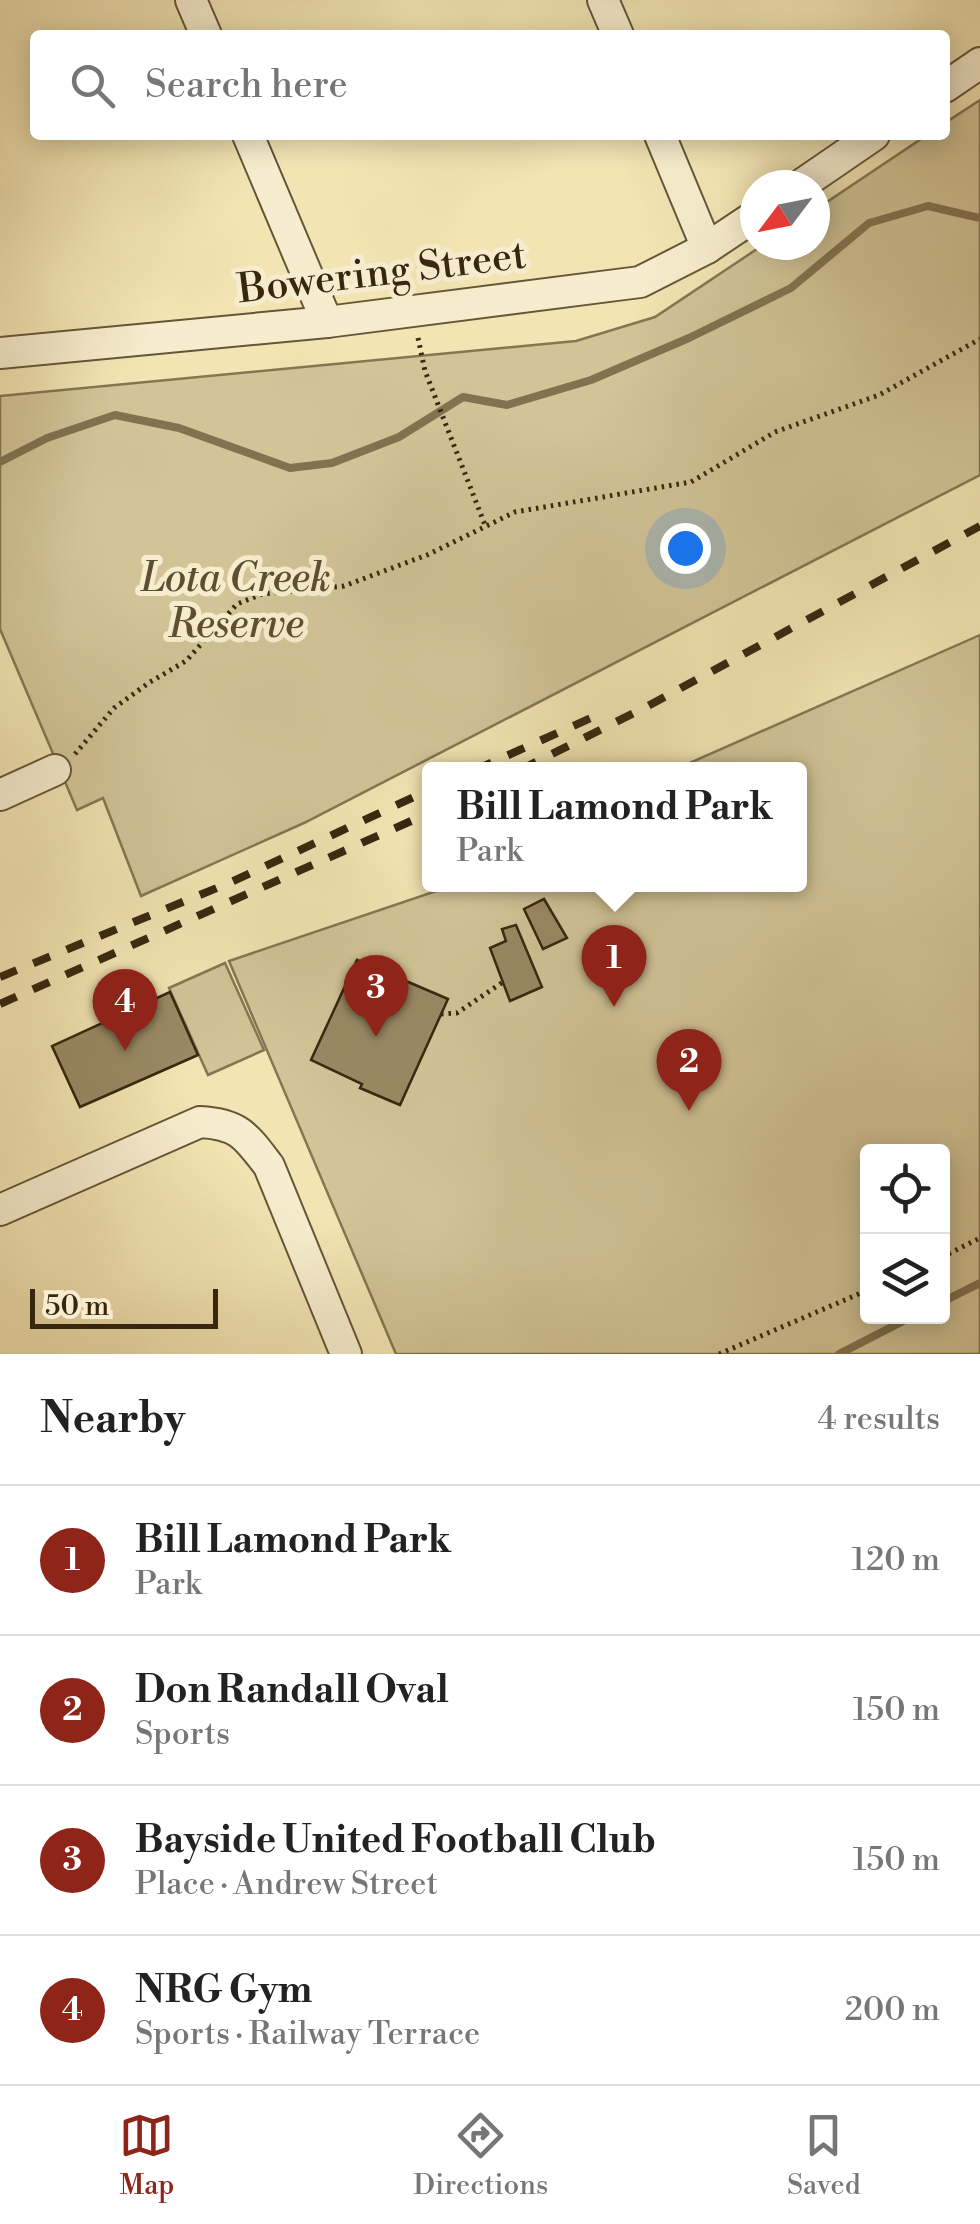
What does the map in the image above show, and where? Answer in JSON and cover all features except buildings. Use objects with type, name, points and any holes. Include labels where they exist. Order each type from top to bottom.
[{"type":"street","points":[[191,0],[204,30]]},
{"type":"street","points":[[603,0],[616,30]]},
{"type":"street","points":[[950,84],[980,63]]},
{"type":"street","points":[[250,140],[326,322]]},
{"type":"street","points":[[662,140],[707,248]]},
{"type":"street","points":[[822,170],[867,140]]},
{"type":"street","name":"Bowering Street","points":[[0,353],[326,322],[640,282],[707,248],[740,226]]},
{"type":"street","points":[[0,794],[55,770]]},
{"type":"street","points":[[0,1210],[200,1122],[225,1123],[249,1140],[269,1166],[346,1354]]},
{"type":"path","points":[[412,310],[425,370],[485,525]]},
{"type":"path","points":[[55,770],[86,744],[114,708],[186,661],[237,604],[262,594],[344,586],[427,555],[515,512],[691,482],[775,432],[879,396],[980,339]]},
{"type":"path","points":[[441,1014],[457,1013],[503,982]]},
{"type":"path","points":[[950,1254],[980,1238]]},
{"type":"path","points":[[718,1354],[860,1293]]},
{"type":"green space","name":"Lota Creek Reserve","points":[[980,100],[980,475],[304,823],[141,896],[103,798],[77,810],[0,629],[0,396],[576,341],[655,317],[740,260],[830,260],[830,200],[920,140],[950,140],[950,120]]},
{"type":"green space","points":[[980,635],[980,1354],[396,1354],[229,961],[433,892],[807,892],[807,762],[692,762]]},
{"type":"green space","points":[[225,963],[264,1050],[208,1075],[169,988]]},
{"type":"waterway","points":[[0,462],[47,438],[115,415],[179,428],[290,468],[332,463],[399,437],[463,397],[507,405],[591,380],[689,338],[791,288],[869,223],[928,206],[980,218]]},
{"type":"waterway","points":[[950,1298],[980,1283]]},
{"type":"waterway","points":[[839,1354],[897,1324]]},
{"type":"railway","points":[[536,762],[646,707],[980,526]]},
{"type":"railway","points":[[493,762],[602,713]]},
{"type":"railway","points":[[0,977],[229,883],[422,793]]},
{"type":"railway","points":[[0,1004],[422,816]]},
{"type":"place","name":"Bill Lamond Park","points":[[614,1007]]},
{"type":"place","name":"Bayside United Football Club","points":[[376,1037]]},
{"type":"place","name":"NRG Gym","points":[[125,1051]]},
{"type":"place","name":"Don Randall Oval","points":[[689,1111]]}]
